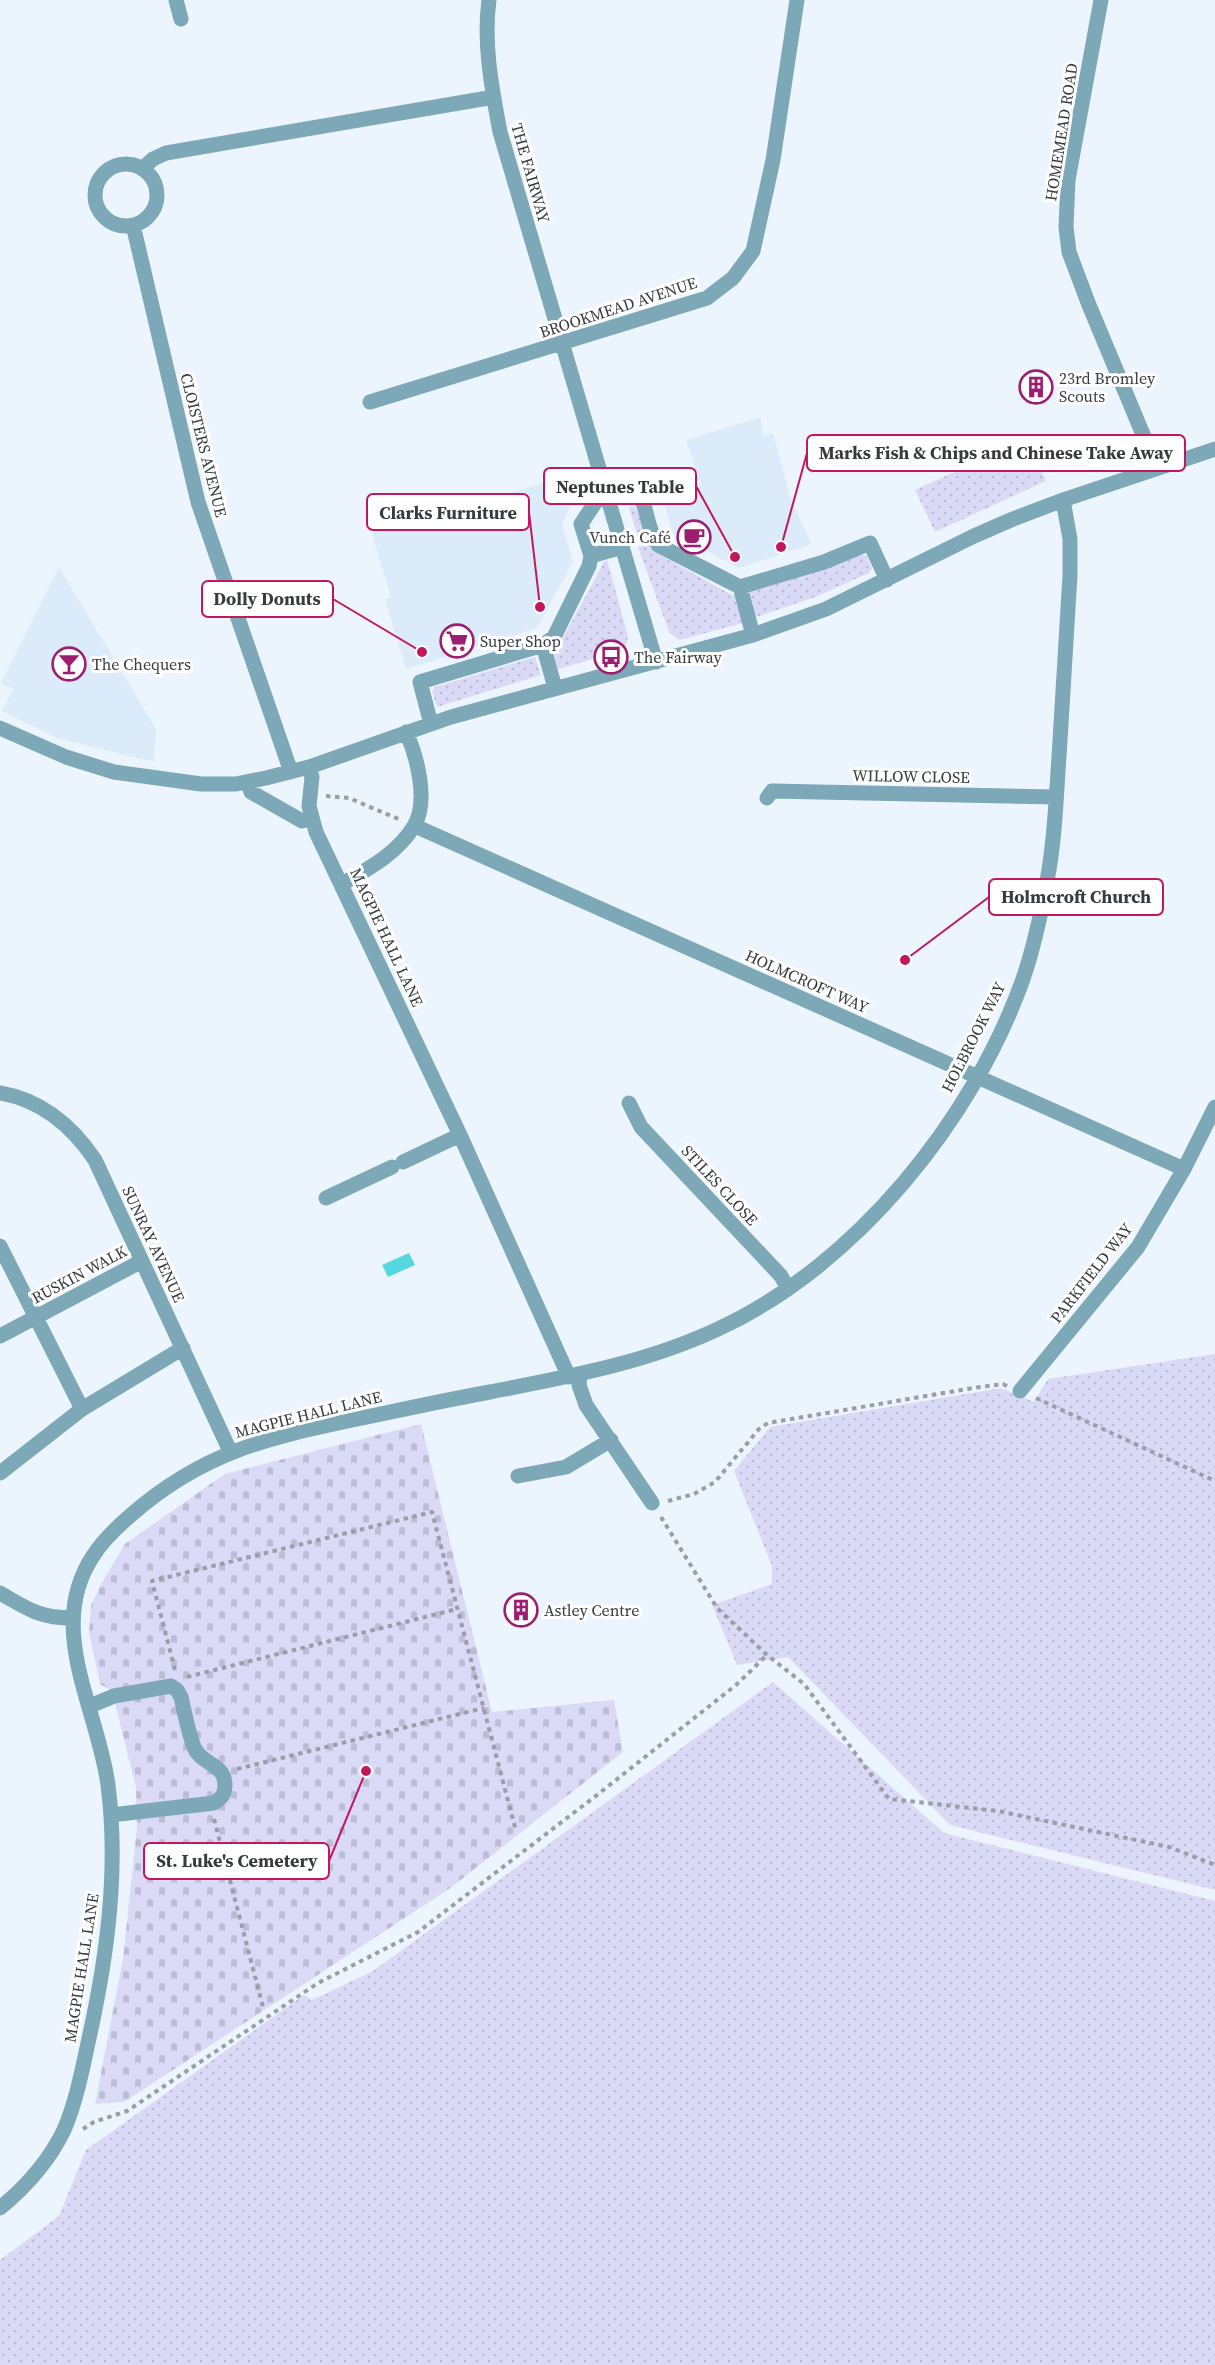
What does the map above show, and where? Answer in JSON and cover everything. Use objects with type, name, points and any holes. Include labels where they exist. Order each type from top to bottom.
[{"type":"street","points":[[176,0],[181,19]]},
{"type":"street","name":"THE FAIRWAY","points":[[489,0],[486,19],[500,132],[656,662]]},
{"type":"street","name":"BROOKMEAD AVENUE","points":[[370,402],[706,298],[733,278],[753,251],[773,160],[797,0]]},
{"type":"street","name":"HOMEMEAD ROAD","points":[[1101,0],[1068,180],[1065,227],[1069,252],[1085,295],[1157,468]]},
{"type":"street","points":[[142,169],[153,159],[166,153],[494,97]]},
{"type":"street","points":[[136,165],[153,180],[157,190],[152,212],[144,220],[133,225],[111,222],[102,215],[96,205],[95,193],[98,182],[113,166],[136,165]]},
{"type":"street","name":"CLOISTERS AVENUE","points":[[133,225],[198,502],[291,772]]},
{"type":"street","points":[[0,729],[66,757],[114,772],[201,784],[248,782],[309,767],[431,724],[753,635],[826,609],[974,536],[1064,500],[1215,449]]},
{"type":"street","points":[[431,724],[420,682],[543,645],[554,637],[590,566],[591,556],[581,524],[597,500],[618,494],[637,497],[645,502],[654,538],[658,545],[740,587],[824,562],[870,543],[887,580]]},
{"type":"street","name":"HOLBROOK WAY","points":[[575,1376],[622,1364],[715,1331],[788,1289],[838,1250],[884,1206],[923,1157],[977,1077],[1001,1031],[1022,981],[1033,945],[1048,875],[1056,797],[1070,576],[1070,539],[1064,500]]},
{"type":"street","points":[[591,556],[622,547]]},
{"type":"street","points":[[740,587],[753,635]]},
{"type":"street","points":[[543,645],[555,688]]},
{"type":"street","points":[[342,884],[372,867],[393,851],[415,826],[422,798],[417,764],[406,732]]},
{"type":"street","name":"MAGPIE HALL LANE","points":[[309,767],[312,777],[311,819],[575,1376],[581,1394],[652,1503]]},
{"type":"street","points":[[248,782],[251,792],[302,821],[311,819]]},
{"type":"street","name":"WILLOW CLOSE","points":[[767,798],[772,791],[1056,797]]},
{"type":"street","name":"HOLMCROFT WAY","points":[[415,826],[1184,1169]]},
{"type":"street","name":"SUNRAY AVENUE","points":[[0,1093],[24,1099],[57,1117],[84,1144],[95,1160],[230,1451]]},
{"type":"street","name":"STILES CLOSE","points":[[629,1103],[641,1127],[781,1276],[788,1289]]},
{"type":"street","name":"PARKFIELD WAY","points":[[1020,1391],[1138,1247],[1184,1169],[1215,1107]]},
{"type":"street","points":[[326,1198],[460,1135]]},
{"type":"street","points":[[0,1246],[82,1409]]},
{"type":"street","name":"RUSKIN WALK","points":[[0,1336],[142,1261]]},
{"type":"street","points":[[0,1473],[82,1409],[183,1348]]},
{"type":"street","name":"MAGPIE HALL LANE","points":[[0,2208],[40,2168],[65,2127],[77,2091],[87,2047],[104,1954],[113,1886],[111,1815],[103,1755],[73,1644],[72,1618],[77,1586],[93,1554],[105,1539],[144,1503],[230,1451],[284,1434],[575,1376]]},
{"type":"street","points":[[518,1476],[566,1467],[611,1440]]},
{"type":"street","points":[[0,1593],[31,1611],[47,1617],[72,1618]]},
{"type":"street","points":[[90,1706],[114,1696],[171,1686],[181,1697],[194,1749],[201,1758],[220,1769],[225,1788],[222,1798],[210,1804],[111,1815]]},
{"type":"path","points":[[310,794],[349,798],[415,826]]},
{"type":"path","points":[[1215,1481],[1003,1384],[768,1423],[759,1429],[715,1482],[694,1494],[652,1503],[717,1608],[767,1655],[804,1684],[889,1799],[1009,1814],[1169,1846],[1215,1865]]},
{"type":"path","points":[[458,1609],[177,1680],[152,1581],[432,1512],[458,1609],[484,1708],[516,1832]]},
{"type":"path","points":[[65,2127],[81,2130],[94,2122],[127,2111],[318,1983],[418,1932],[736,1685],[767,1655]]},
{"type":"path","points":[[222,1773],[484,1708]]},
{"type":"path","points":[[210,1804],[263,2007]]},
{"type":"shaded area","points":[[761,417],[763,436],[773,433],[791,500],[812,544],[739,568],[673,533],[662,498],[701,485],[686,440]]},
{"type":"shaded area","points":[[580,472],[583,481],[562,524],[573,562],[537,628],[406,669],[385,600],[391,597],[372,534]]},
{"type":"shaded area","points":[[59,567],[156,729],[154,762],[57,738],[2,711],[13,689],[1,683]]},
{"type":"green space","points":[[1027,439],[1046,481],[935,532],[915,490]]},
{"type":"green space","points":[[634,506],[638,510],[646,536],[638,538],[629,507]]},
{"type":"green space","points":[[648,544],[653,551],[734,596],[743,623],[679,640],[669,632],[638,547]]},
{"type":"green space","points":[[860,554],[867,556],[872,568],[869,573],[815,597],[756,617],[748,592],[806,575]]},
{"type":"green space","points":[[607,560],[628,636],[626,645],[620,651],[558,669],[552,649],[558,647]]},
{"type":"green space","points":[[535,657],[541,675],[437,707],[432,692],[435,687]]},
{"type":"green space","points":[[1215,1354],[1215,1890],[950,1825],[788,1657],[737,1665],[712,1605],[772,1584],[772,1566],[734,1471],[770,1427],[1001,1388],[1034,1402],[1048,1379]]},
{"type":"green space","points":[[421,1424],[492,1712],[614,1700],[623,1752],[449,1889],[124,2102],[95,2104],[123,1959],[137,1828],[136,1787],[112,1691],[100,1684],[89,1632],[91,1606],[99,1588],[125,1544],[225,1474]]},
{"type":"green space","points":[[773,1682],[944,1833],[1215,1901],[1215,2365],[0,2365],[0,2260],[59,2216],[86,2150],[304,1995],[312,2000],[373,1971]]},
{"type":"water","points":[[409,1253],[415,1265],[388,1277],[382,1265]]},
{"type":"place","name":"23rd Bromley Scouts","points":[[1036,387]]},
{"type":"place","name":"Vunch Café","points":[[694,537]]},
{"type":"place","name":"Marks Fish & Chips and Chinese Take Away","points":[[781,547]]},
{"type":"place","name":"Neptunes Table","points":[[735,557]]},
{"type":"place","name":"Clarks Furniture","points":[[540,607]]},
{"type":"place","name":"Super Shop","points":[[457,641]]},
{"type":"place","name":"Dolly Donuts","points":[[422,652]]},
{"type":"place","name":"The Fairway","points":[[611,657]]},
{"type":"place","name":"The Chequers","points":[[69,664]]},
{"type":"place","name":"Holmcroft Church","points":[[905,960]]},
{"type":"place","name":"Astley Centre","points":[[521,1610]]},
{"type":"place","name":"St. Luke's Cemetery","points":[[366,1771]]}]
